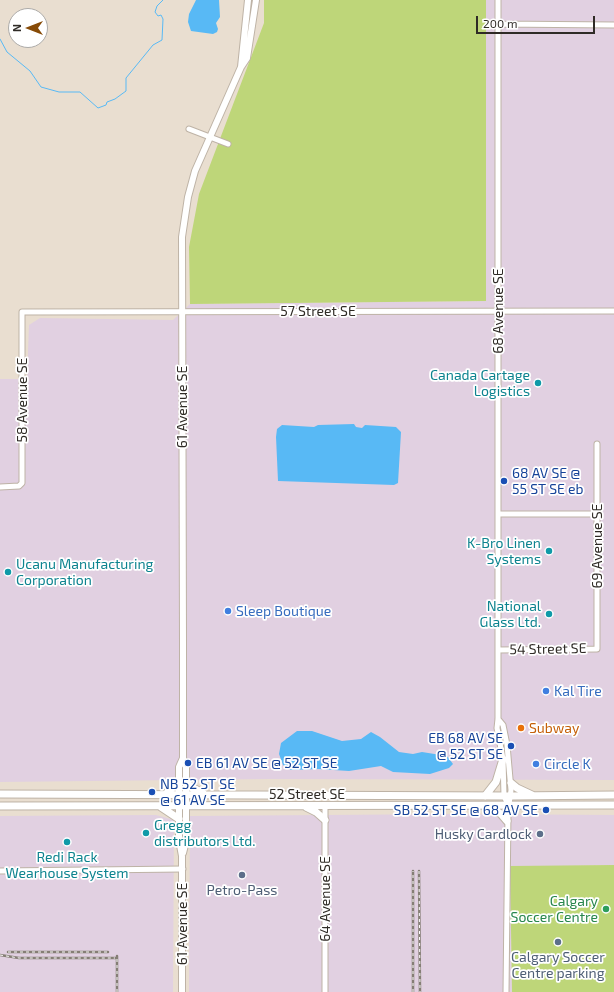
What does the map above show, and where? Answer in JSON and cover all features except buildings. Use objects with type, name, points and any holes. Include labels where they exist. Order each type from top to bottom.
[{"type":"main road","points":[[485,796],[496,782],[503,759]]},
{"type":"main road","points":[[166,794],[183,780],[191,787],[207,794]]},
{"type":"main road","points":[[511,783],[517,788],[534,796]]},
{"type":"main road","name":"52 Street SE","points":[[0,794],[485,796],[614,795]]},
{"type":"main road","name":"52 Street SE","points":[[0,806],[614,806]]},
{"type":"main road","points":[[158,806],[179,819]]},
{"type":"main road","points":[[304,806],[316,812],[325,820]]},
{"type":"main road","points":[[488,806],[501,814],[507,821]]},
{"type":"street","name":"61 Avenue SE","points":[[241,67],[248,0]]},
{"type":"street","name":"61 Avenue SE","points":[[182,856],[186,841],[182,794],[186,767],[182,758],[182,311],[184,219],[190,183],[241,67],[247,58],[256,0]]},
{"type":"street","name":"68 Avenue SE","points":[[498,0],[497,728],[508,796],[506,992]]},
{"type":"street","points":[[498,24],[614,25]]},
{"type":"street","points":[[189,129],[228,144]]},
{"type":"street","name":"57 Street SE","points":[[22,312],[614,311]]},
{"type":"street","name":"58 Avenue SE","points":[[0,487],[19,486],[22,483],[22,312]]},
{"type":"street","name":"69 Avenue SE","points":[[597,444],[597,649]]},
{"type":"street","points":[[498,514],[597,514]]},
{"type":"street","name":"54 Street SE","points":[[498,650],[597,649]]},
{"type":"street","name":"68 Avenue SE","points":[[498,719],[503,725],[507,745],[511,783],[508,796]]},
{"type":"street","name":"61 Avenue SE","points":[[182,992],[183,869],[179,840],[179,819],[183,806]]},
{"type":"street","name":"64 Avenue SE","points":[[325,806],[325,992]]},
{"type":"street","points":[[0,871],[183,869]]},
{"type":"shaded area","points":[[486,0],[614,0],[614,780],[270,779],[0,782],[0,379],[27,379],[29,325],[40,318],[173,320],[190,304],[486,301]]},
{"type":"shaded area","points":[[459,814],[614,815],[614,865],[510,867],[512,992],[189,992],[190,816]]},
{"type":"shaded area","points":[[156,815],[174,820],[173,992],[0,992],[0,816]]},
{"type":"green space","points":[[264,0],[486,0],[486,301],[190,304],[189,247],[199,194],[264,23]]},
{"type":"green space","points":[[614,865],[614,992],[512,992],[510,866]]},
{"type":"water","points":[[196,0],[219,0],[220,17],[216,23],[218,29],[217,32],[213,34],[191,31],[188,22],[189,14]]},
{"type":"water","points":[[354,424],[356,427],[362,428],[365,425],[396,427],[401,432],[398,483],[394,485],[278,481],[276,437],[277,429],[282,425],[314,427],[318,425]]},
{"type":"water","points":[[297,731],[312,731],[342,741],[361,739],[371,732],[399,752],[413,754],[422,752],[447,756],[453,764],[449,768],[430,774],[393,772],[381,766],[349,771],[318,769],[291,770],[283,765],[279,754],[281,743]]},
{"type":"waterway","points":[[0,39],[7,52],[30,71],[41,87],[59,92],[80,92],[98,108],[106,105],[107,102],[115,99],[126,91],[126,78],[153,45],[162,40],[163,19],[161,15],[158,16],[155,12],[157,6],[163,0]]},
{"type":"railway","points":[[413,871],[413,992]]},
{"type":"railway","points":[[419,871],[420,992]]},
{"type":"railway","points":[[8,952],[108,952]]},
{"type":"railway","points":[[0,955],[19,958],[115,958]]},
{"type":"railway","points":[[117,956],[117,992]]},
{"type":"place","name":"Canada Cartage Logistics","points":[[538,383]]},
{"type":"place","name":"68 AV SE @ 55 ST SE eb","points":[[504,481]]},
{"type":"place","name":"K-Bro Linen Systems","points":[[549,551]]},
{"type":"place","name":"Ucanu Manufacturing Corporation","points":[[8,572]]},
{"type":"place","name":"Sleep Boutique","points":[[228,611]]},
{"type":"place","name":"National Glass Ltd.","points":[[549,614]]},
{"type":"place","name":"Kal Tire","points":[[546,691]]},
{"type":"place","name":"Subway","points":[[521,728]]},
{"type":"place","name":"EB 68 AV SE @ 52 ST SE","points":[[511,746]]},
{"type":"place","name":"EB 61 AV SE @ 52 ST SE","points":[[188,763]]},
{"type":"place","name":"Circle K","points":[[536,764]]},
{"type":"place","name":"NB 52 ST SE @ 61 AV SE","points":[[152,792]]},
{"type":"place","name":"SB 52 ST SE @ 68 AV SE","points":[[546,810]]},
{"type":"place","name":"Gregg distributors Ltd.","points":[[146,833]]},
{"type":"place","name":"Husky Cardlock","points":[[540,834]]},
{"type":"place","name":"Redi Rack Wearhouse System","points":[[67,842]]},
{"type":"place","name":"Petro-Pass","points":[[242,875]]},
{"type":"place","name":"Calgary Soccer Centre","points":[[606,909]]},
{"type":"place","name":"Calgary Soccer Centre parking","points":[[558,942]]}]
